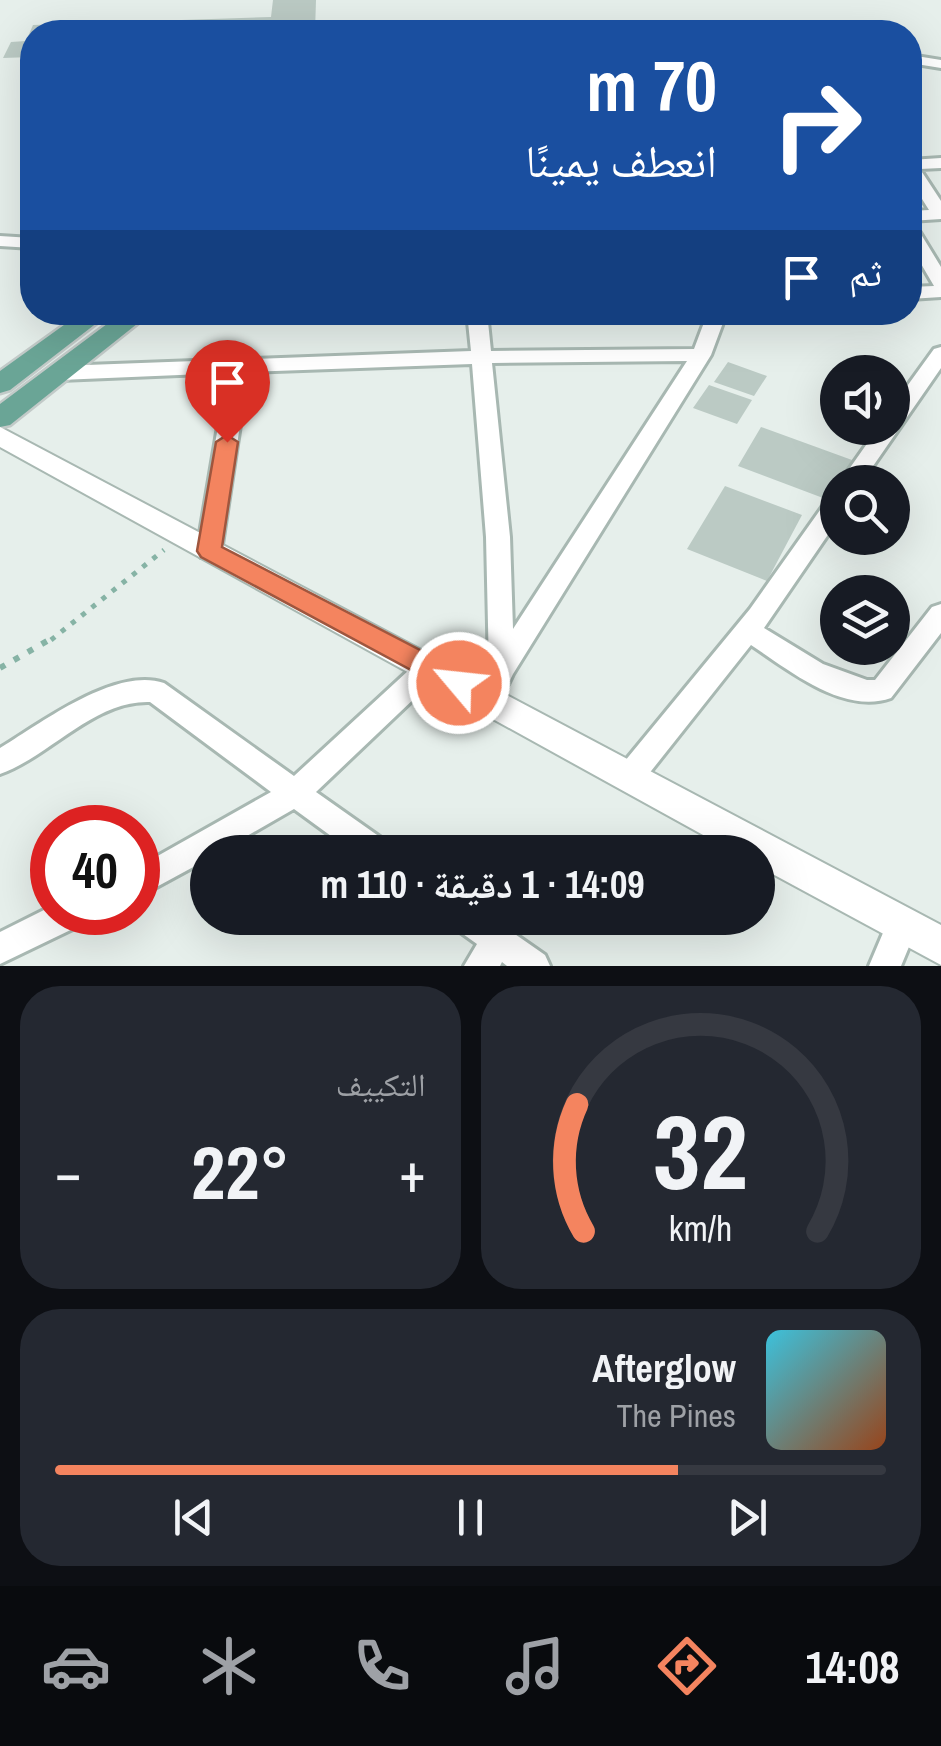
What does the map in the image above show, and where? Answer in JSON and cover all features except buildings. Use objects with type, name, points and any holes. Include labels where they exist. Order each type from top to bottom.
[{"type":"main road","points":[[0,384],[82,325]]},
{"type":"main road","points":[[0,418],[123,325]]},
{"type":"street","points":[[922,185],[941,214],[922,215]]},
{"type":"street","points":[[922,250],[941,282]]},
{"type":"street","points":[[479,325],[498,537],[495,684]]},
{"type":"street","points":[[495,684],[701,355],[713,325]]},
{"type":"street","points":[[910,398],[941,353]]},
{"type":"street","points":[[60,373],[238,370],[484,358],[701,355]]},
{"type":"street","points":[[197,543],[238,370]]},
{"type":"street","points":[[0,436],[430,668],[495,684],[630,776],[941,946]]},
{"type":"street","points":[[630,776],[747,630],[820,527]]},
{"type":"street","points":[[747,630],[846,688],[867,694],[882,690],[941,614]]},
{"type":"street","points":[[160,870],[296,792],[430,668]]},
{"type":"street","points":[[0,762],[91,710],[143,688],[155,692],[353,835]]},
{"type":"street","points":[[885,966],[902,925]]},
{"type":"street","points":[[0,948],[30,933]]},
{"type":"street","points":[[490,953],[534,966]]},
{"type":"path","points":[[0,668],[47,642],[197,543]]},
{"type":"route","points":[[227,442],[210,551],[459,683]]}]
